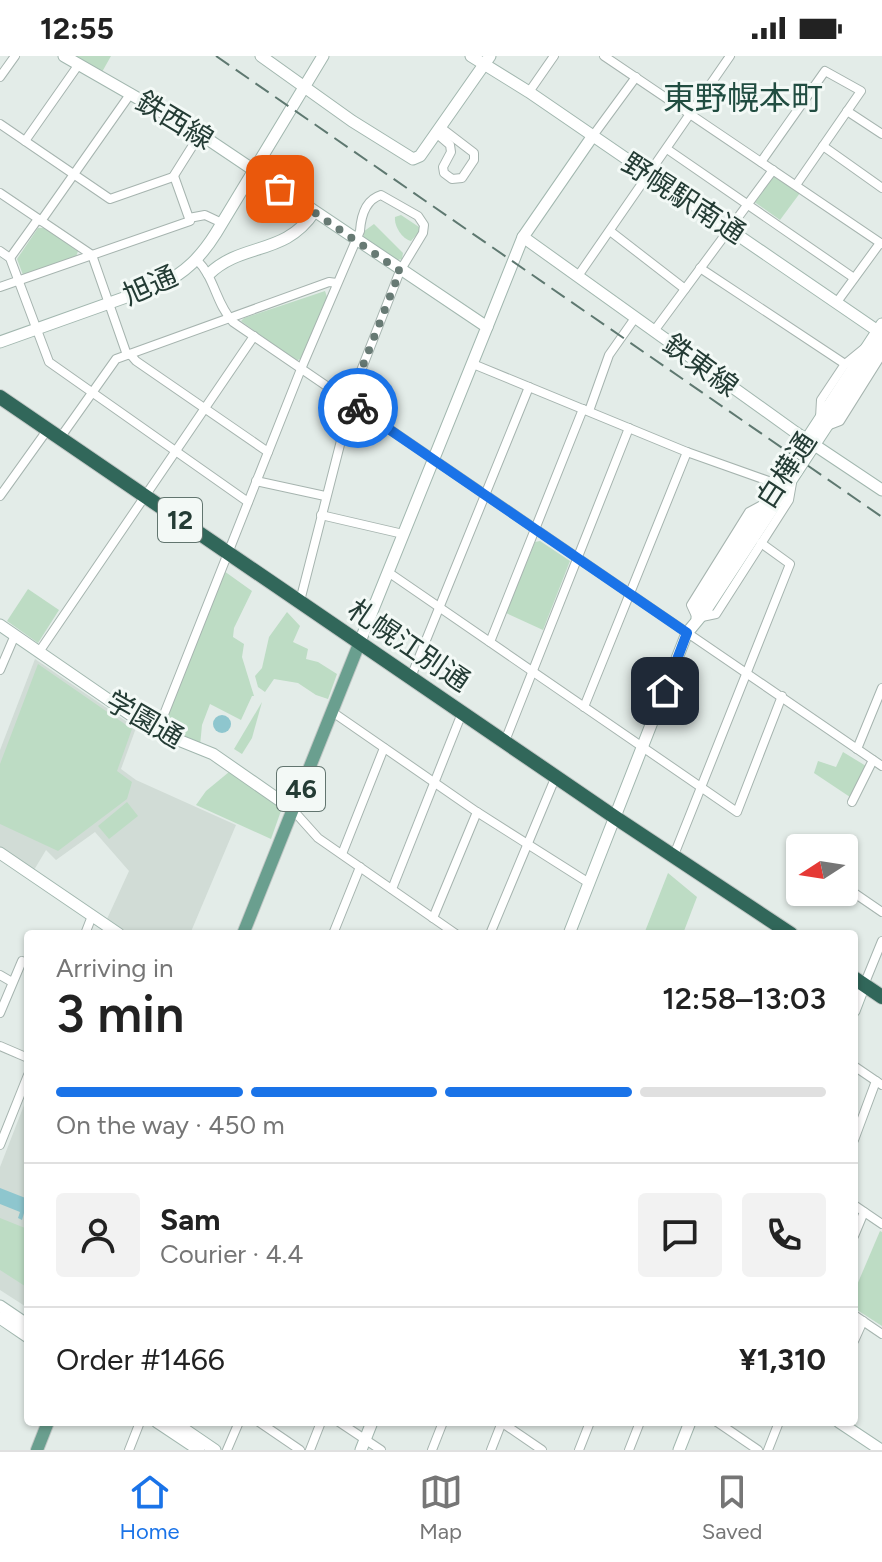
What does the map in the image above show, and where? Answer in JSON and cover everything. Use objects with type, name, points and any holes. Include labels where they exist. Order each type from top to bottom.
[{"type":"highway","name":"札幌江別通","points":[[0,397],[359,644],[674,855],[773,929]]},
{"type":"highway","points":[[859,981],[882,997]]},
{"type":"main road","name":"46","points":[[245,930],[359,644]]},
{"type":"main road","points":[[37,1450],[46,1426]]},
{"type":"street","points":[[0,77],[15,56]]},
{"type":"street","name":"鉄西線","points":[[64,56],[200,134],[487,327]]},
{"type":"street","points":[[261,56],[406,156],[418,158],[487,60]]},
{"type":"street","name":"旭通","points":[[0,342],[160,285],[197,260],[323,56]]},
{"type":"street","name":"野幌駅南通","points":[[471,56],[487,60],[592,137],[881,333]]},
{"type":"street","points":[[529,92],[554,56]]},
{"type":"street","points":[[604,56],[881,243],[837,302]]},
{"type":"street","points":[[578,276],[730,56]]},
{"type":"street","points":[[25,141],[79,64]]},
{"type":"street","points":[[761,162],[825,71],[861,91],[796,185]]},
{"type":"street","points":[[359,644],[523,237],[636,77]]},
{"type":"street","points":[[10,258],[74,175],[131,93]]},
{"type":"street","points":[[847,111],[882,134]]},
{"type":"street","points":[[0,124],[110,199],[174,176],[200,134]]},
{"type":"street","points":[[438,130],[474,153],[474,160],[462,178],[452,179],[444,173],[443,167],[451,152],[450,145],[438,130]]},
{"type":"street","points":[[823,146],[882,188]]},
{"type":"street","points":[[667,149],[854,278]]},
{"type":"street","points":[[654,331],[773,170]]},
{"type":"street","points":[[0,287],[190,221],[174,176]]},
{"type":"street","points":[[0,193],[92,255],[128,355],[268,452]]},
{"type":"street","points":[[157,732],[365,209],[376,196],[387,196],[418,216],[424,225],[423,233],[400,271],[355,386],[300,601]]},
{"type":"street","points":[[209,274],[221,263],[295,234],[314,212]]},
{"type":"street","points":[[189,218],[205,215],[222,223]]},
{"type":"street","points":[[610,231],[685,289]]},
{"type":"street","name":"鉄東線","points":[[523,237],[810,443],[882,490]]},
{"type":"street","points":[[0,251],[10,258],[49,362],[248,502]]},
{"type":"street","points":[[197,260],[209,274],[228,317],[882,766]]},
{"type":"street","points":[[700,268],[845,364]]},
{"type":"street","points":[[0,496],[4,483],[93,392],[116,359],[329,282],[337,283]]},
{"type":"street","points":[[490,642],[609,355],[635,318]]},
{"type":"street","name":"白樺通","points":[[823,422],[868,345],[881,333]]},
{"type":"street","name":"白樺通","points":[[571,930],[687,633],[706,610],[793,478],[810,443],[881,333]]},
{"type":"street","points":[[39,652],[254,336]]},
{"type":"street","points":[[868,345],[845,364],[821,400],[823,422],[840,421],[882,354]]},
{"type":"street","points":[[473,364],[687,452],[777,484]]},
{"type":"street","points":[[411,677],[529,387]]},
{"type":"street","points":[[505,741],[629,428]]},
{"type":"street","name":"白樺通","points":[[697,618],[699,604],[777,484],[810,443]]},
{"type":"street","points":[[584,707],[687,452]]},
{"type":"street","points":[[697,618],[716,614],[789,500],[793,478]]},
{"type":"street","points":[[256,481],[325,496]]},
{"type":"street","points":[[321,515],[403,534]]},
{"type":"street","points":[[674,855],[790,564],[761,543]]},
{"type":"street","points":[[388,572],[737,812],[782,696]]},
{"type":"street","name":"学園通","points":[[0,625],[157,732],[213,754],[292,809]]},
{"type":"street","points":[[0,670],[15,635]]},
{"type":"street","points":[[857,749],[882,688]]},
{"type":"street","points":[[331,711],[477,812],[589,883]]},
{"type":"street","points":[[392,889],[462,713]]},
{"type":"street","points":[[342,854],[384,748]]},
{"type":"street","points":[[852,802],[873,760]]},
{"type":"street","points":[[492,930],[556,776]]},
{"type":"street","points":[[292,809],[318,838],[433,918],[445,930]]},
{"type":"street","points":[[433,918],[477,812]]},
{"type":"street","points":[[0,853],[113,930]]},
{"type":"street","points":[[335,930],[360,867]]},
{"type":"street","points":[[858,896],[882,912]]},
{"type":"street","points":[[87,930],[92,916]]},
{"type":"street","points":[[859,981],[882,941]]},
{"type":"street","points":[[0,1013],[24,962]]},
{"type":"street","points":[[0,975],[12,982]]},
{"type":"street","points":[[0,1046],[24,1056]]},
{"type":"street","points":[[858,1069],[879,1083],[858,1131]]},
{"type":"street","points":[[0,1145],[24,1095]]},
{"type":"street","points":[[858,1208],[882,1224]]},
{"type":"street","points":[[858,1226],[864,1212]]},
{"type":"street","points":[[0,1306],[24,1322]]},
{"type":"street","points":[[0,1318],[24,1334]]},
{"type":"street","points":[[858,1318],[882,1334]]},
{"type":"street","points":[[858,1332],[863,1321]]},
{"type":"street","points":[[129,1450],[138,1426]]},
{"type":"street","points":[[163,1426],[199,1450]]},
{"type":"street","points":[[227,1450],[237,1426]]},
{"type":"street","points":[[265,1426],[300,1450]]},
{"type":"street","points":[[310,1450],[319,1426]]},
{"type":"street","points":[[343,1426],[363,1445],[381,1450]]},
{"type":"street","points":[[363,1445],[370,1426]]},
{"type":"street","points":[[432,1450],[441,1426]]},
{"type":"street","points":[[491,1450],[500,1426]]},
{"type":"street","points":[[508,1426],[542,1450]]},
{"type":"street","points":[[579,1450],[588,1426]]},
{"type":"street","points":[[629,1450],[638,1426]]},
{"type":"street","points":[[679,1450],[685,1426]]},
{"type":"street","points":[[723,1426],[758,1450]]},
{"type":"street","points":[[768,1450],[777,1426]]},
{"type":"street","points":[[845,1426],[881,1450]]},
{"type":"street","points":[[183,1440],[215,1450]]},
{"type":"shaded area","points":[[35,659],[136,728],[121,769],[136,780],[236,825],[192,930],[125,930],[107,919],[129,871],[95,832],[56,860],[46,850],[34,870],[0,847],[0,750]]},
{"type":"shaded area","points":[[24,1105],[24,1305],[0,1290],[0,1167]]},
{"type":"green space","points":[[75,56],[111,56],[102,72]]},
{"type":"green space","points":[[774,176],[800,193],[780,220],[753,201]]},
{"type":"green space","points":[[401,215],[419,227],[419,232],[411,241],[397,228],[395,217]]},
{"type":"green space","points":[[374,224],[403,253],[402,259],[398,260],[364,237],[363,232]]},
{"type":"green space","points":[[38,228],[44,228],[78,251],[76,257],[23,275],[17,259]]},
{"type":"green space","points":[[325,291],[327,297],[302,358],[296,361],[241,321],[244,318]]},
{"type":"green space","points":[[540,541],[570,561],[543,630],[506,613],[535,542]]},
{"type":"green space","points":[[224,571],[252,591],[234,628],[233,637],[244,644],[242,657],[254,696],[241,720],[210,704],[202,725],[200,746],[160,728]]},
{"type":"green space","points":[[28,589],[59,610],[38,643],[7,621]]},
{"type":"green space","points":[[287,612],[300,626],[293,642],[308,649],[306,659],[318,662],[337,674],[328,699],[298,683],[274,679],[265,692],[258,687],[255,676],[262,668],[269,637]]},
{"type":"green space","points":[[38,664],[132,729],[117,771],[132,782],[127,799],[58,851],[0,824],[0,764]]},
{"type":"green space","points":[[262,702],[252,738],[242,754],[234,749]]},
{"type":"green space","points":[[843,752],[866,766],[853,799],[814,773],[818,761],[836,767]]},
{"type":"green space","points":[[229,772],[282,808],[271,839],[196,805],[206,791]]},
{"type":"green space","points":[[127,802],[138,816],[109,839],[98,826]]},
{"type":"green space","points":[[668,873],[697,897],[684,930],[646,930]]},
{"type":"green space","points":[[0,1218],[24,1228],[24,1285],[0,1270]]},
{"type":"green space","points":[[880,1231],[882,1326],[858,1311],[858,1283]]},
{"type":"water","points":[[218,715],[226,715],[231,724],[229,731],[218,733],[213,728],[213,720]]},
{"type":"water","points":[[0,1188],[24,1197],[22,1220],[18,1218],[20,1212],[0,1204]]},
{"type":"railway","points":[[216,56],[882,517]]},
{"type":"way so far","points":[[280,189],[400,271],[355,386],[350,403],[358,408]]},
{"type":"district","name":"東野幌本町","points":[[743,98]]},
{"type":"route","points":[[358,408],[687,633],[665,691]]}]
